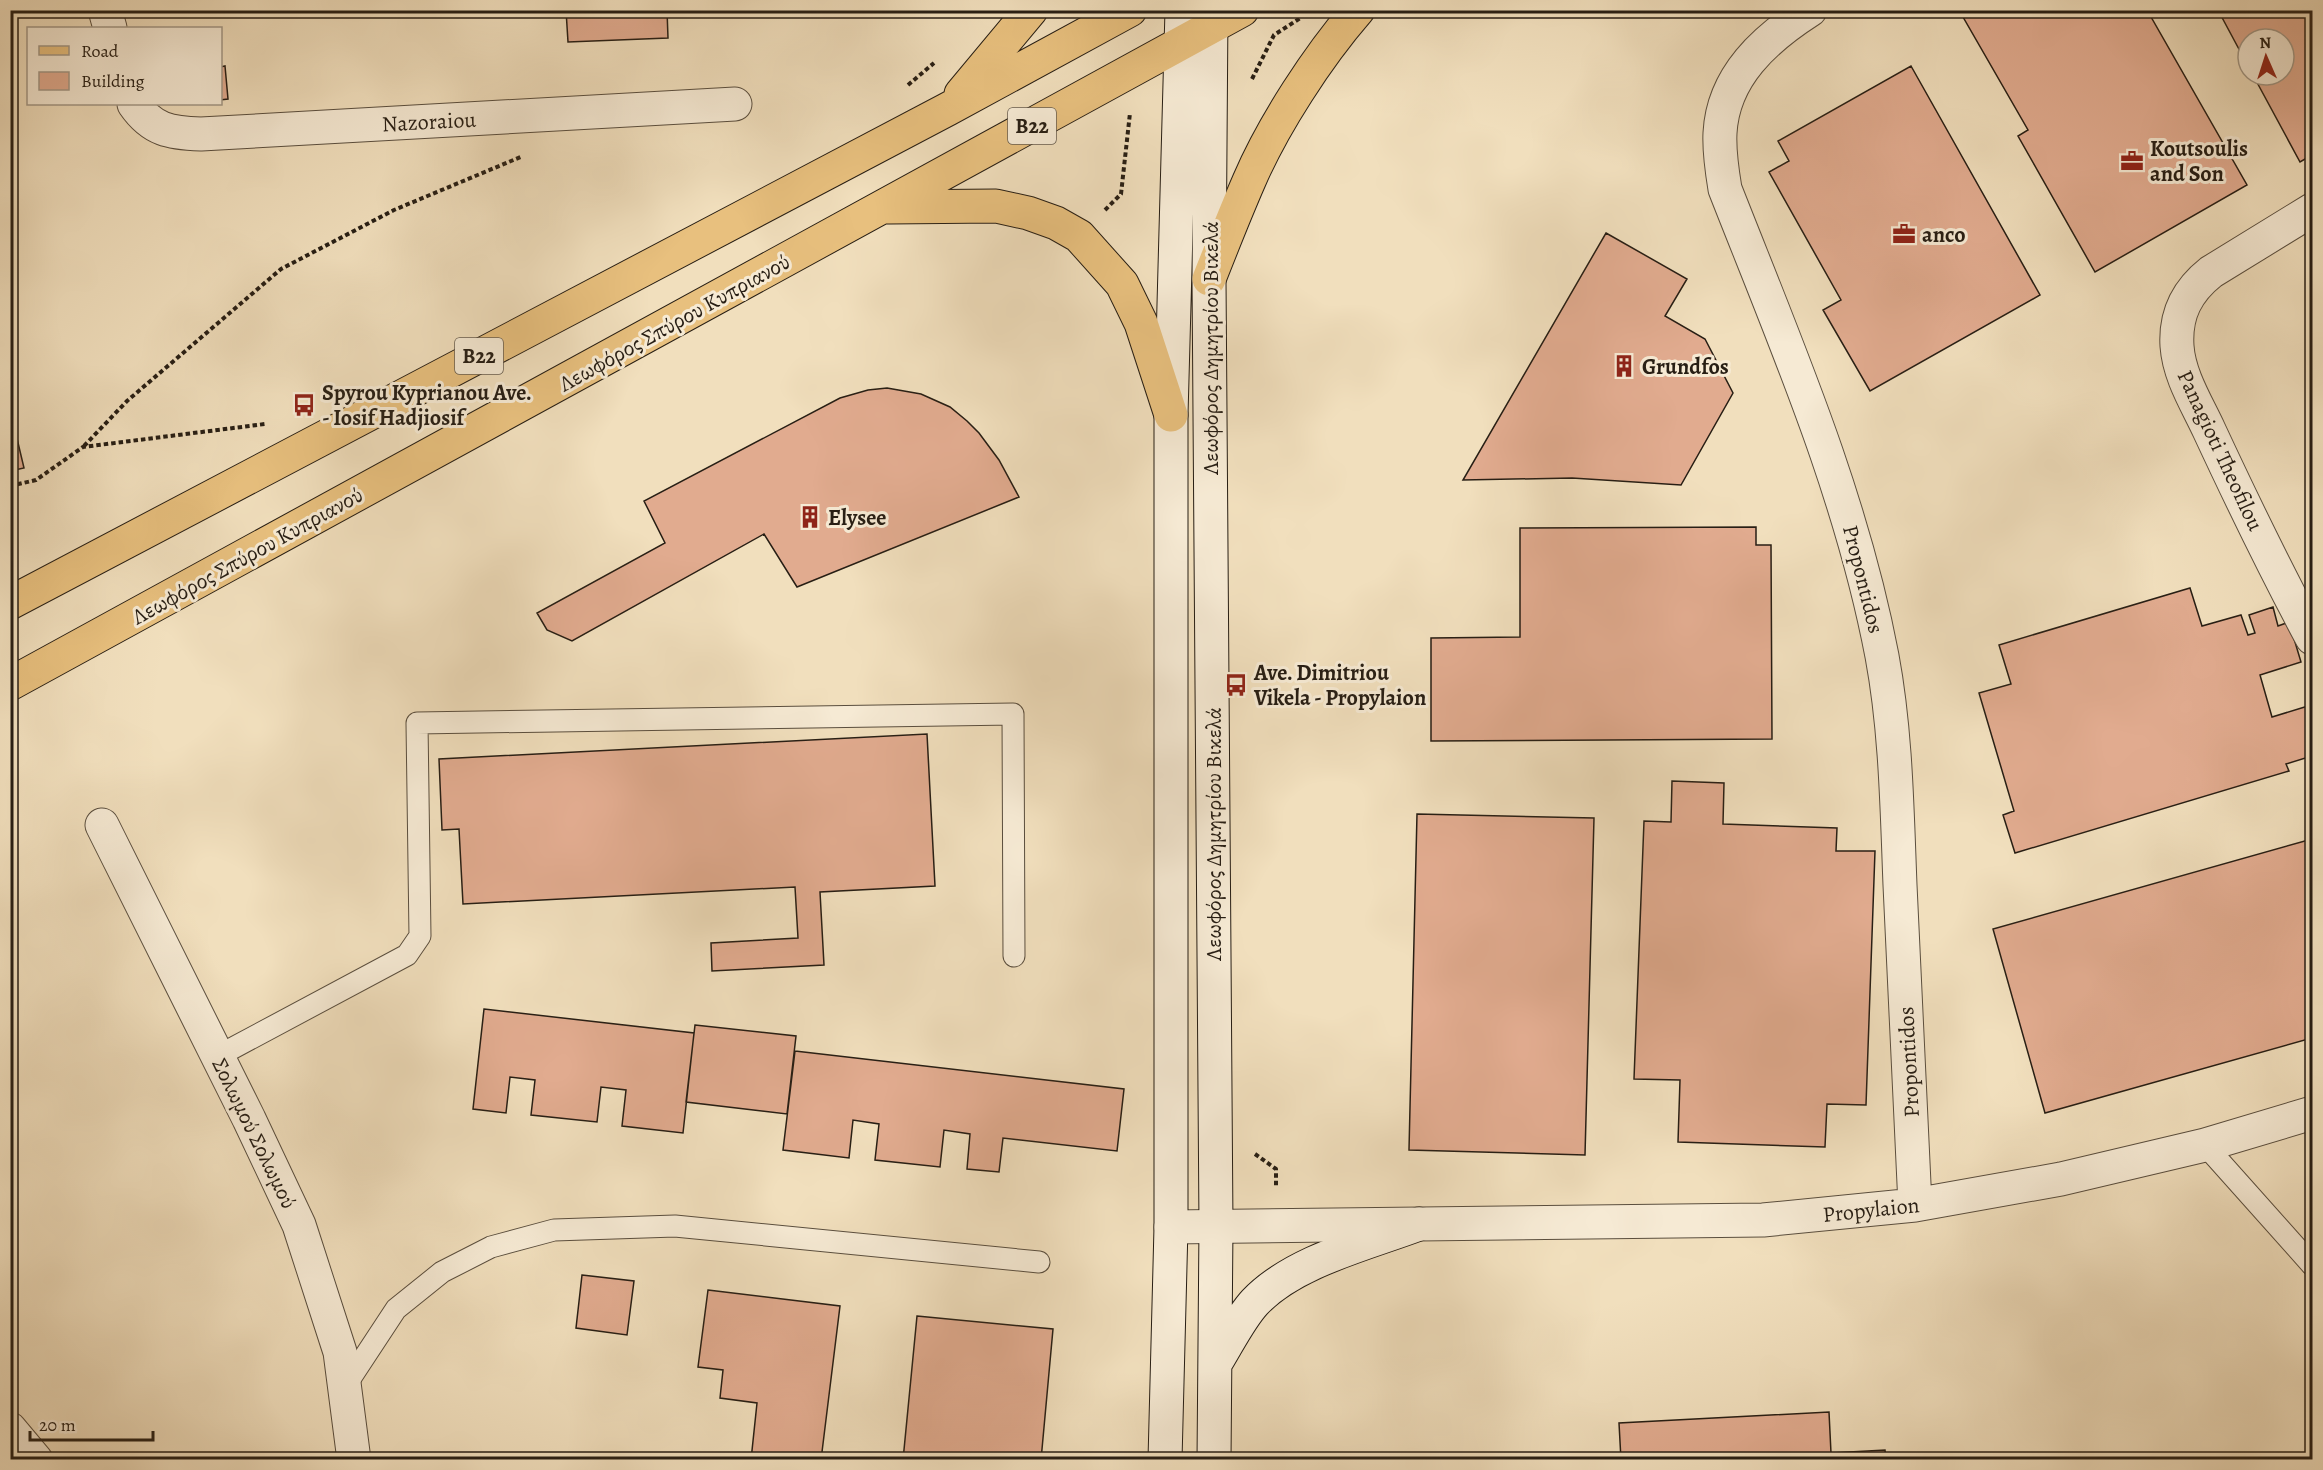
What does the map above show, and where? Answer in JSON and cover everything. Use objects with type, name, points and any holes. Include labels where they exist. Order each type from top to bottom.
[{"type":"main road","points":[[948,109],[1031,10]]},
{"type":"main road","name":"B22","points":[[10,603],[948,109],[1130,10]]},
{"type":"main road","name":"Λεωφόρος Σπύρου Κυπριανού","points":[[10,684],[1180,45],[1211,19],[1242,10]]},
{"type":"main road","points":[[1209,279],[1249,179],[1274,132],[1336,36],[1358,10]]},
{"type":"main road","points":[[884,207],[996,206],[1028,213],[1056,223],[1079,236],[1122,284],[1141,323],[1171,415]]},
{"type":"street","points":[[105,10],[110,27]]},
{"type":"street","name":"Λεωφόρος Δημητρίου Βικελά","points":[[1165,1460],[1171,1227],[1171,415],[1182,10]]},
{"type":"street","name":"Propontidos","points":[[1809,10],[1769,39],[1738,75],[1723,112],[1720,133],[1721,160],[1725,189],[1814,414],[1845,505],[1867,585],[1882,657],[1891,719],[1897,801],[1914,1205]]},
{"type":"street","name":"Λεωφόρος Δημητρίου Βικελά","points":[[1211,19],[1209,279],[1216,1226],[1214,1460]]},
{"type":"street","name":"Nazoraiou","points":[[135,105],[144,118],[159,128],[180,133],[201,134],[735,104]]},
{"type":"street","name":"Panagioti Theofilou","points":[[2313,210],[2199,281],[2183,303],[2177,329],[2179,360],[2184,376],[2218,450],[2313,638]]},
{"type":"street","name":"Σολωμού Σολωμού","points":[[102,825],[218,1056],[299,1225],[340,1352],[354,1460]]},
{"type":"street","name":"Propylaion","points":[[1171,1227],[1763,1220],[1914,1205],[2061,1179],[2205,1145],[2313,1113]]},
{"type":"street","points":[[1215,1364],[1254,1303],[1280,1281],[1304,1267],[1419,1224]]},
{"type":"street","points":[[10,1429],[36,1460]]},
{"type":"lane","points":[[218,1056],[407,955],[420,936],[417,723],[1013,714],[1014,956]]},
{"type":"lane","points":[[2205,1145],[2313,1265]]},
{"type":"lane","points":[[344,1388],[396,1309],[442,1272],[491,1246],[554,1230],[675,1226],[1039,1262]]},
{"type":"path","points":[[1252,79],[1274,34],[1303,16]]},
{"type":"path","points":[[898,90],[940,58]]},
{"type":"path","points":[[10,486],[36,480],[84,447],[127,401],[281,269],[394,210],[525,155]]},
{"type":"path","points":[[84,447],[276,423]]},
{"type":"building","points":[[566,10],[667,10],[668,38],[568,42]]},
{"type":"building","name":"Koutsoulis and Son","points":[[1959,10],[2147,10],[2247,185],[2095,272],[2018,136],[2028,130]]},
{"type":"building","points":[[2218,10],[2312,10],[2312,155],[2300,162],[2259,87],[2296,87],[2296,27],[2236,27],[2236,44]]},
{"type":"building","points":[[225,66],[228,99],[222,100],[222,67]]},
{"type":"building","name":"anco","points":[[1911,66],[2040,295],[1870,391],[1823,310],[1841,300],[1769,172],[1789,161],[1778,141]]},
{"type":"building","name":"Grundfos","points":[[1606,233],[1687,279],[1665,316],[1705,339],[1733,393],[1681,485],[1572,478],[1463,480]]},
{"type":"building","name":"Elysee","points":[[887,388],[921,394],[950,407],[967,421],[999,460],[1019,497],[797,587],[764,534],[572,641],[547,630],[537,613],[665,543],[644,501],[840,398],[868,390]]},
{"type":"building","points":[[10,409],[24,468],[10,471]]},
{"type":"building","points":[[1756,527],[1756,545],[1771,545],[1772,739],[1431,741],[1431,638],[1520,637],[1520,528]]},
{"type":"building","points":[[2190,588],[2202,626],[2241,615],[2248,635],[2255,633],[2249,615],[2273,607],[2278,626],[2289,622],[2301,662],[2260,675],[2272,717],[2308,706],[2312,721],[2312,756],[2286,764],[2289,771],[2015,853],[2003,815],[2014,811],[1979,693],[2011,684],[1999,645]]},
{"type":"building","points":[[927,734],[935,886],[820,892],[824,965],[712,971],[711,943],[798,938],[795,887],[463,904],[459,829],[442,830],[439,759]]},
{"type":"building","points":[[1672,781],[1724,783],[1723,824],[1837,828],[1836,851],[1875,851],[1866,1105],[1827,1104],[1825,1147],[1678,1142],[1680,1080],[1634,1079],[1644,821],[1671,822]]},
{"type":"building","points":[[1417,814],[1594,818],[1585,1155],[1409,1150]]},
{"type":"building","points":[[2312,839],[2312,1038],[2045,1113],[1993,929]]},
{"type":"building","points":[[484,1009],[694,1033],[683,1133],[622,1126],[626,1090],[601,1087],[597,1122],[531,1115],[535,1080],[510,1077],[506,1113],[473,1109]]},
{"type":"building","points":[[695,1025],[796,1036],[787,1114],[686,1102]]},
{"type":"building","points":[[795,1051],[1124,1089],[1117,1151],[1003,1138],[999,1172],[967,1169],[970,1134],[944,1130],[940,1167],[875,1160],[879,1124],[853,1120],[849,1158],[783,1150]]},
{"type":"building","points":[[582,1275],[634,1281],[627,1335],[576,1328]]},
{"type":"building","points":[[708,1290],[840,1306],[821,1460],[751,1460],[757,1403],[720,1398],[723,1370],[698,1367]]},
{"type":"building","points":[[917,1316],[1053,1329],[1041,1460],[903,1460]]},
{"type":"building","points":[[1829,1412],[1831,1453],[1885,1450],[1886,1460],[1621,1460],[1619,1423]]},
{"type":"place","name":"Koutsoulis and Son","points":[[2132,161]]},
{"type":"place","name":"anco","points":[[1904,234]]},
{"type":"place","name":"Grundfos","points":[[1624,366]]},
{"type":"place","name":"Spyrou Kyprianou Ave. - Iosif Hadjiosif","points":[[304,405]]},
{"type":"place","name":"Elysee","points":[[810,517]]},
{"type":"place","name":"Ave. Dimitriou Vikela - Propylaion","points":[[1236,685]]}]
